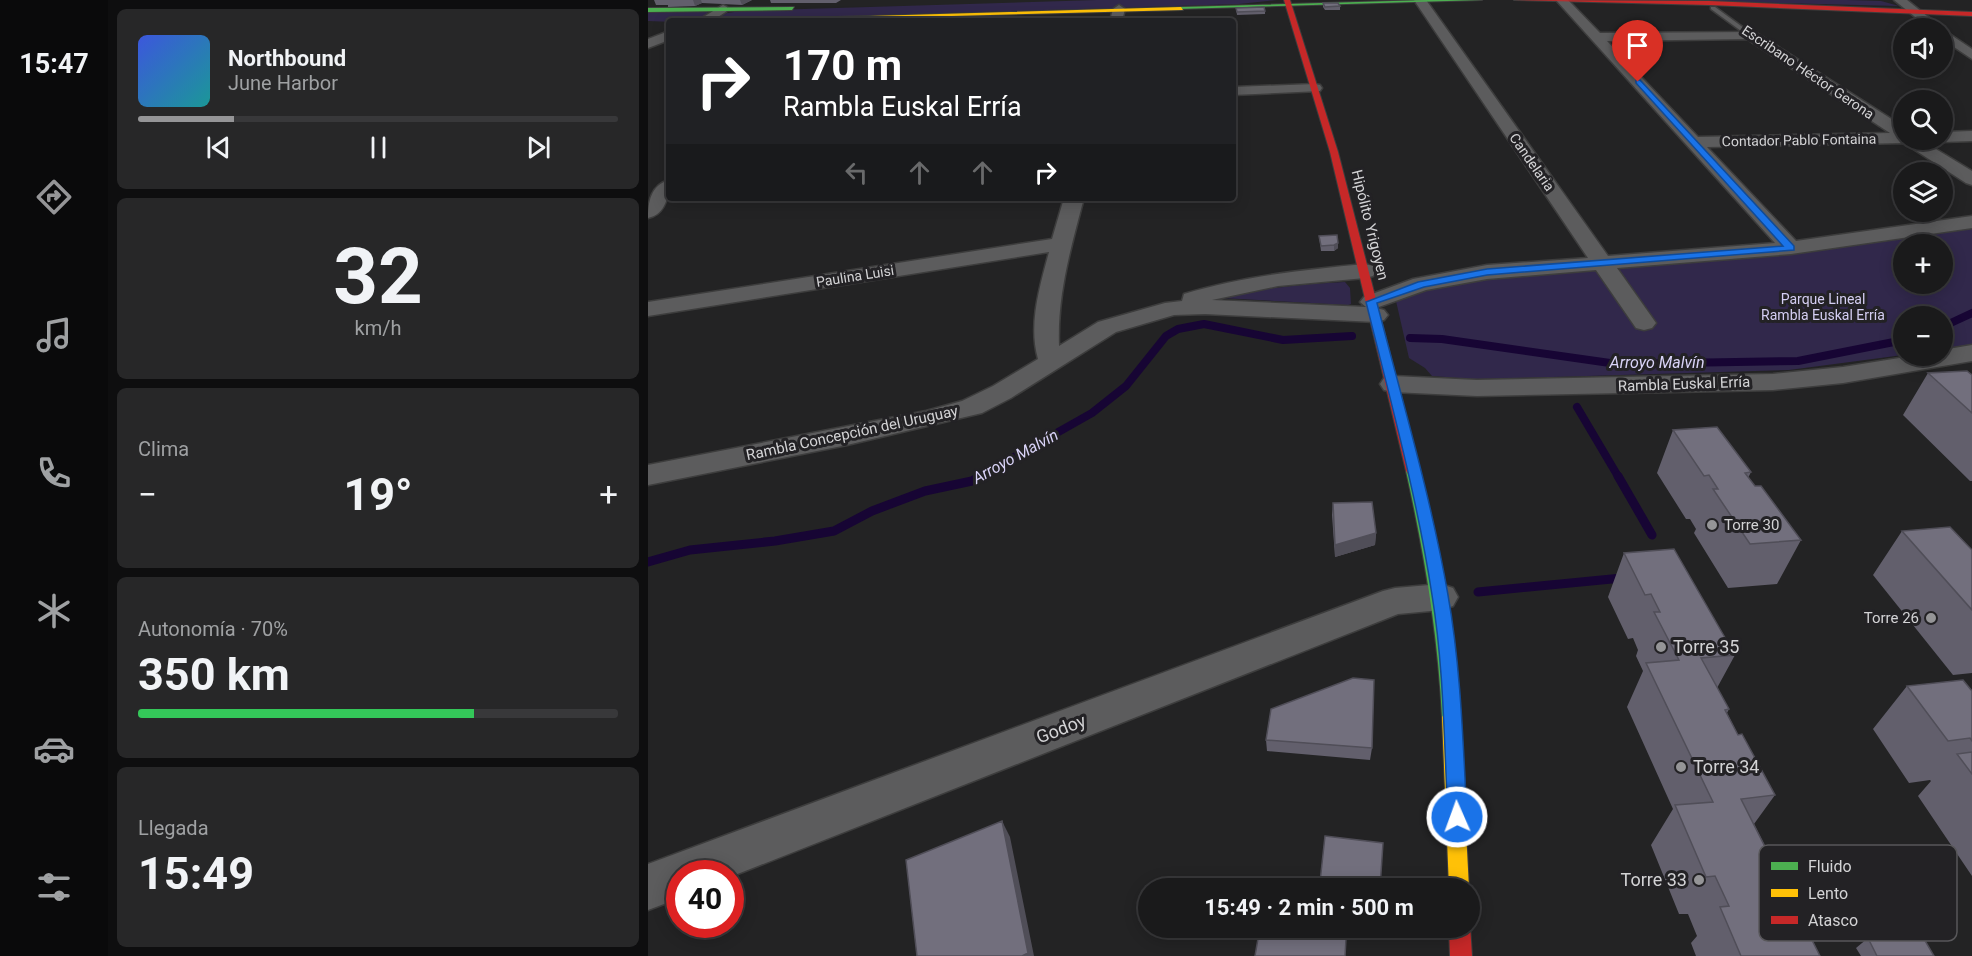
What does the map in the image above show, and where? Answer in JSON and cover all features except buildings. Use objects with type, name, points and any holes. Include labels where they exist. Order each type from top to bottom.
[{"type":"main road","points":[[648,10],[1034,0]]},
{"type":"main road","points":[[962,18],[1118,15],[1287,2],[1479,0]]},
{"type":"main road","points":[[1517,0],[1972,14]]},
{"type":"main road","points":[[1885,0],[1972,4]]},
{"type":"main road","name":"Hipólito Yrigoyen","points":[[1287,2],[1315,88],[1365,272],[1441,597],[1449,660],[1454,735],[1459,878]]},
{"type":"main road","points":[[648,24],[666,23]]},
{"type":"main road","points":[[1460,938],[1461,956]]},
{"type":"street","name":"Candelaria","points":[[1420,0],[1644,323]]},
{"type":"street","points":[[1562,0],[1791,248]]},
{"type":"street","points":[[1900,0],[1921,18]]},
{"type":"street","points":[[708,18],[723,9]]},
{"type":"street","points":[[1595,37],[1750,35]]},
{"type":"street","name":"Escribano Héctor Gerona","points":[[1750,35],[1893,130]]},
{"type":"street","points":[[648,44],[666,36]]},
{"type":"street","points":[[1953,41],[1972,55]]},
{"type":"street","points":[[1236,91],[1315,88]]},
{"type":"street","points":[[1953,137],[1972,136]]},
{"type":"street","name":"Contador Pablo Fontaina","points":[[1695,142],[1893,137]]},
{"type":"street","points":[[1926,150],[1972,179]]},
{"type":"street","points":[[648,212],[666,190]]},
{"type":"street","points":[[1051,360],[1046,351],[1049,298],[1073,201]]},
{"type":"street","points":[[1374,308],[1442,279],[1487,272],[1791,248],[1972,222]]},
{"type":"street","name":"Paulina Luisi","points":[[648,309],[1042,246],[1062,246]]},
{"type":"street","name":"Rambla Concepción del Uruguay","points":[[648,475],[848,436],[972,407],[1002,392],[1107,327],[1173,308],[1218,290],[1295,277],[1365,272]]},
{"type":"street","name":"Rambla Concepción del Uruguay","points":[[1173,308],[1374,308]]},
{"type":"street","name":"Rambla Concepción del Uruguay","points":[[1048,315],[1063,324],[1080,327],[1107,327]]},
{"type":"street","name":"Rambla Euskal Erría","points":[[1393,384],[1478,388],[1773,382],[1843,375],[1972,353]]},
{"type":"street","name":"Godoy","points":[[718,860],[1395,601],[1441,597]]},
{"type":"street","points":[[648,887],[666,880]]},
{"type":"lane","name":"Escribano Héctor Gerona","points":[[1713,8],[1750,35]]},
{"type":"green space","points":[[1097,0],[1277,0],[1239,4],[788,18],[715,18],[741,11]]},
{"type":"green space","points":[[1664,0],[1847,0],[1881,1],[1899,6]]},
{"type":"green space","points":[[648,12],[709,13],[701,18],[666,18],[666,22],[648,21]]},
{"type":"green space","name":"Parque Lineal Rambla Euskal Erría","points":[[1972,226],[1972,345],[1953,348],[1953,306],[1893,306],[1893,356],[1789,370],[1473,379],[1432,376],[1425,368],[1409,358],[1396,301],[1435,286],[1520,274],[1781,254],[1893,238],[1893,294],[1953,294],[1953,234],[1917,234]]},
{"type":"green space","points":[[1345,282],[1350,288],[1351,304],[1348,305],[1221,298],[1231,293]]},
{"type":"waterway","name":"Arroyo Malvín","points":[[1953,322],[1972,313]]},
{"type":"waterway","name":"Arroyo Malvín","points":[[977,478],[1092,413],[1126,386],[1166,336],[1178,329],[1204,324],[1283,340],[1352,336]]},
{"type":"waterway","name":"Arroyo Malvín","points":[[1410,338],[1442,339],[1617,364],[1798,361],[1893,342]]},
{"type":"waterway","points":[[1577,407],[1619,478]]},
{"type":"waterway","name":"Arroyo Malvín","points":[[648,562],[690,550],[775,541],[834,531],[872,511],[925,491],[972,481],[980,476]]},
{"type":"waterway","points":[[1618,476],[1652,535]]},
{"type":"waterway","points":[[1478,592],[1622,578]]},
{"type":"traffic: fast","points":[[1181,9],[1479,0]]},
{"type":"traffic: fast","points":[[648,10],[792,8]]},
{"type":"traffic: fast","points":[[1413,471],[1438,593],[1451,717]]},
{"type":"traffic: slow","points":[[870,18],[1181,9]]},
{"type":"traffic: slow","points":[[1451,717],[1459,878]]},
{"type":"traffic: jam","points":[[1287,0],[1334,152],[1413,471]]},
{"type":"traffic: jam","points":[[1517,0],[1709,3],[1972,14]]},
{"type":"traffic: jam","points":[[1460,938],[1461,956]]},
{"type":"place","name":"Torre 30","points":[[1712,525]]},
{"type":"place","name":"Torre 26","points":[[1931,618]]},
{"type":"place","name":"Torre 35","points":[[1661,647]]},
{"type":"place","name":"Torre 34","points":[[1681,767]]},
{"type":"place","name":"Torre 33","points":[[1699,880]]},
{"type":"route","points":[[1457,817],[1449,660],[1440,594],[1433,555],[1372,302],[1421,284],[1487,272],[1791,248],[1638,82]]}]
